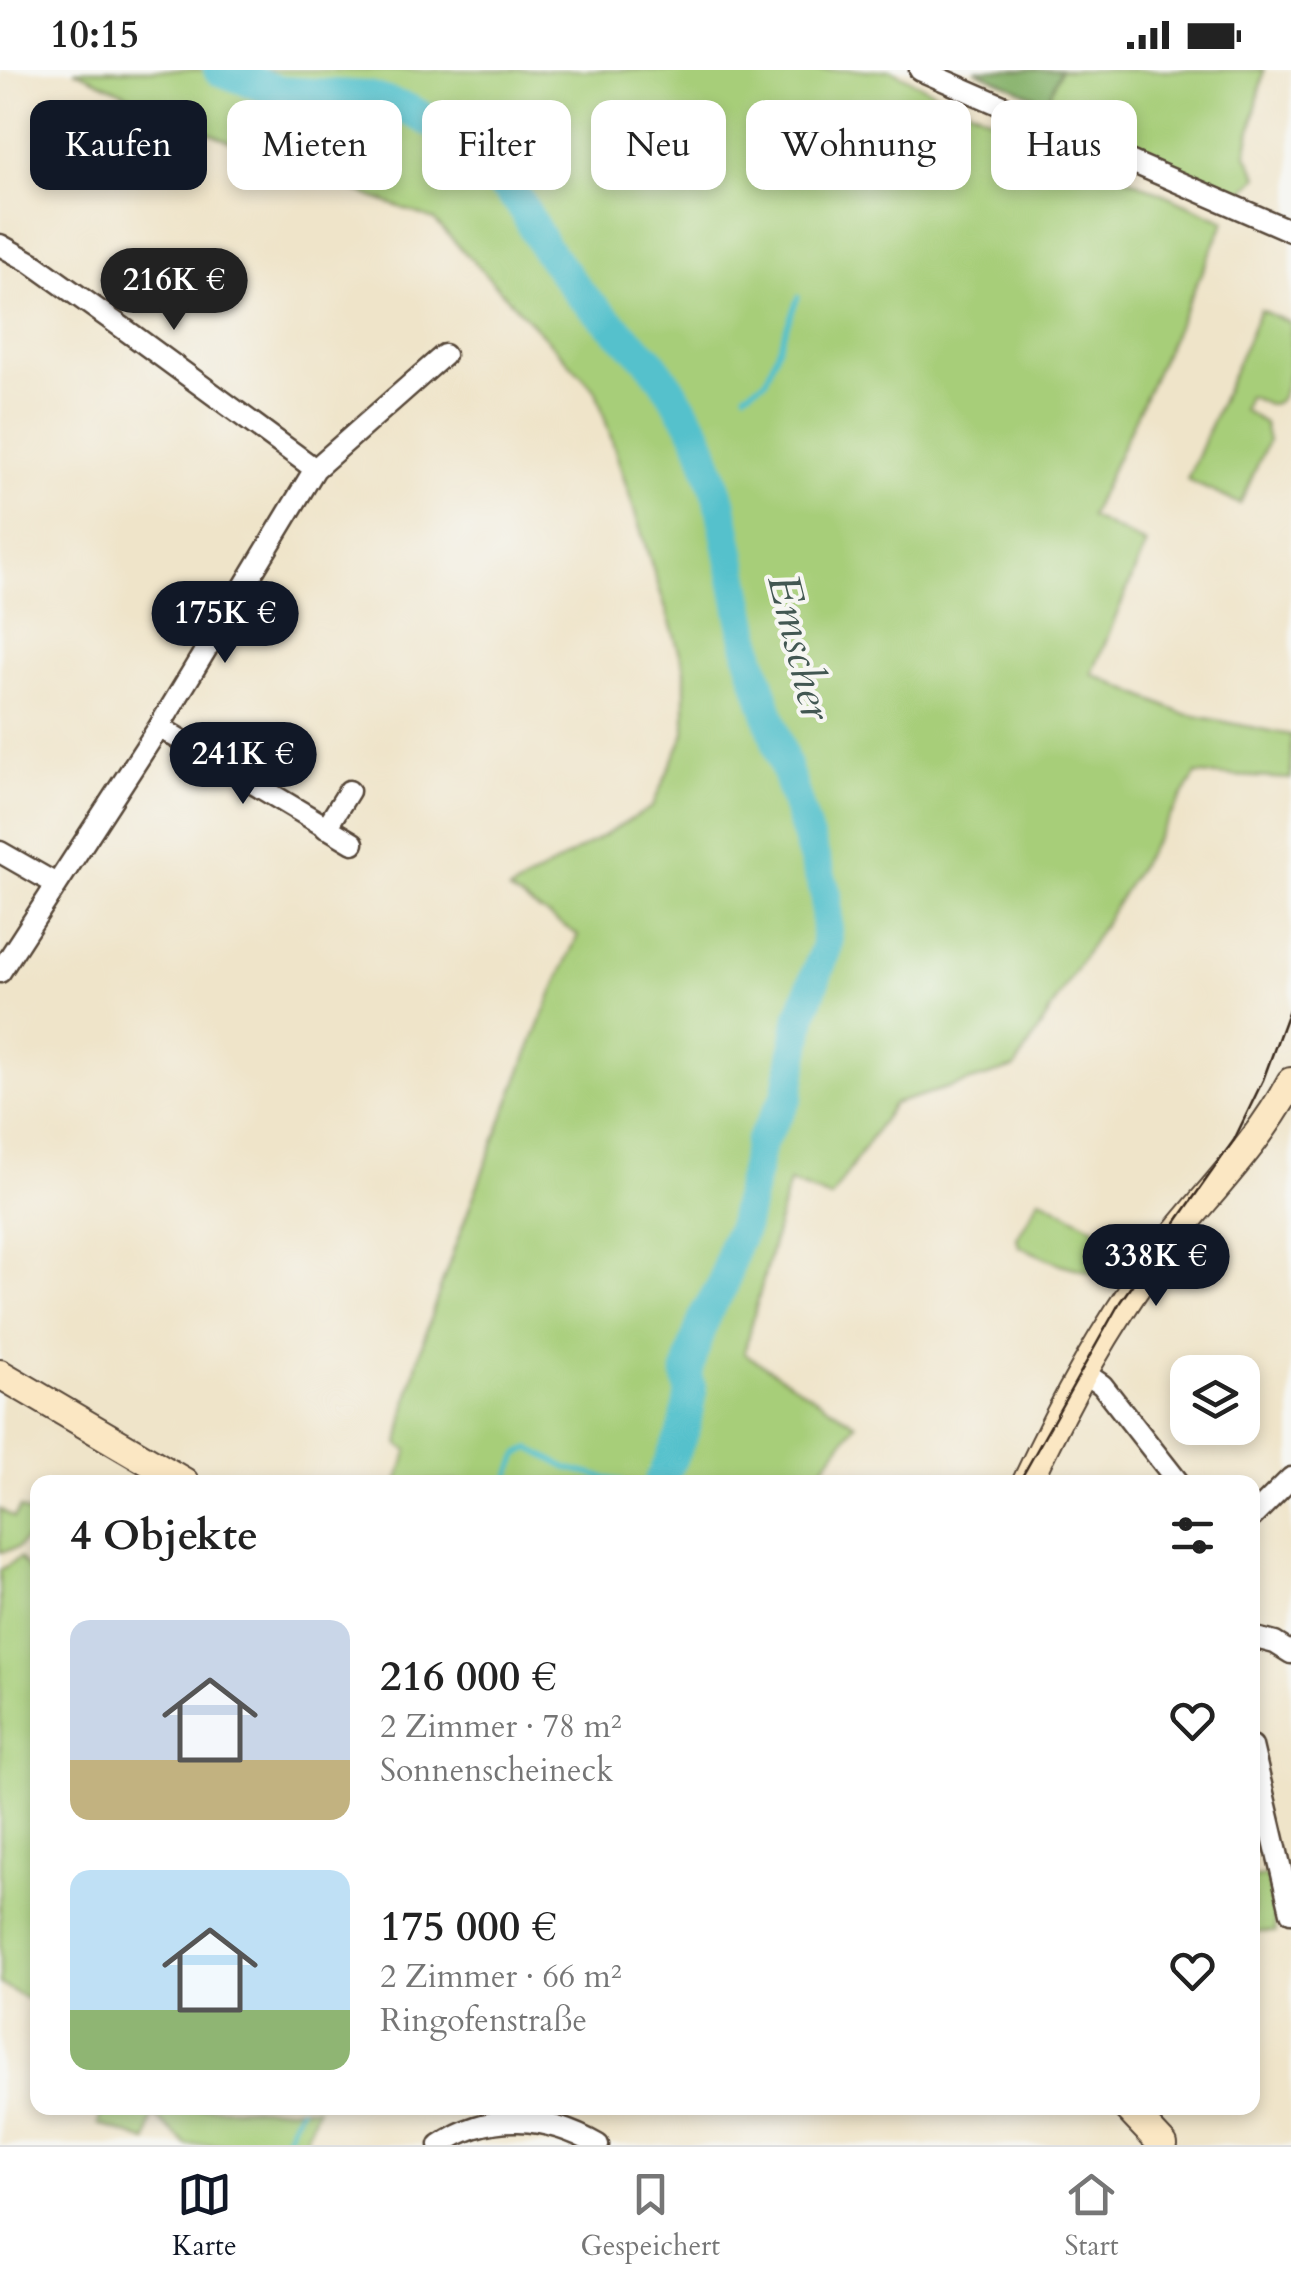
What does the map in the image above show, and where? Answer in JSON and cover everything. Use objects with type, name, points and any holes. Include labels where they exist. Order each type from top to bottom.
[{"type":"street","points":[[920,70],[1291,232]]},
{"type":"street","points":[[0,245],[123,328],[315,470]]},
{"type":"street","points":[[0,972],[159,728],[315,470],[444,355]]},
{"type":"street","points":[[159,728],[353,844]]},
{"type":"street","points":[[326,828],[349,791]]},
{"type":"street","points":[[0,852],[56,884]]},
{"type":"street","points":[[1030,1475],[1084,1372],[1143,1277],[1248,1148],[1291,1082]]},
{"type":"street","points":[[1084,1372],[1102,1384],[1173,1475]]},
{"type":"street","points":[[0,1374],[172,1475]]},
{"type":"street","points":[[1021,1475],[1047,1440]]},
{"type":"street","points":[[1260,1510],[1291,1478]]},
{"type":"street","points":[[1260,1639],[1291,1653]]},
{"type":"street","points":[[1260,1780],[1291,1912]]},
{"type":"street","points":[[1135,2115],[1163,2145]]},
{"type":"street","points":[[440,2145],[486,2123],[559,2116],[598,2145]]},
{"type":"green space","points":[[74,70],[891,70],[950,100],[746,100],[746,190],[971,190],[971,109],[991,118],[991,190],[1137,190],[1137,182],[1225,221],[1090,517],[1146,544],[1092,674],[1181,713],[1291,735],[1291,779],[1196,774],[1015,1068],[893,1104],[831,1198],[789,1182],[744,1353],[856,1424],[817,1475],[400,1475],[408,1450],[399,1445],[405,1412],[431,1316],[512,1094],[578,935],[509,891],[652,807],[685,733],[685,669],[596,391],[434,220],[354,190],[402,190],[402,100],[227,100],[227,140],[207,131],[207,100],[139,100]]},
{"type":"green space","points":[[975,70],[1060,70],[1048,100]]},
{"type":"green space","points":[[1060,70],[1264,70],[1246,153],[1258,176],[1241,194],[1137,154],[1137,100],[1048,100]]},
{"type":"green space","points":[[1260,310],[1291,323],[1290,357],[1286,384],[1278,401],[1268,404],[1248,396],[1243,410],[1264,423],[1268,441],[1240,504],[1187,480]]},
{"type":"green space","points":[[1040,1198],[1095,1228],[1101,1275],[1060,1264],[1019,1246],[1017,1238]]},
{"type":"green space","points":[[20,1508],[30,1514],[30,1535],[17,1548],[0,1552],[0,1509],[14,1518]]},
{"type":"green space","points":[[20,1558],[30,1572],[30,2000],[0,1984],[0,1570]]},
{"type":"green space","points":[[1267,1875],[1276,1932],[1260,1932],[1260,1876]]},
{"type":"green space","points":[[101,2115],[153,2115],[147,2141],[98,2124]]},
{"type":"green space","points":[[314,2115],[303,2145],[187,2145],[155,2116]]},
{"type":"waterway","name":"Emscher","points":[[219,70],[280,92],[369,97],[409,110],[443,128],[519,201],[545,248],[580,294],[649,360],[698,435],[720,501],[750,656],[826,895],[827,945],[801,1016],[787,1097],[760,1143],[742,1229],[723,1284],[706,1313],[695,1344],[687,1375],[691,1392],[684,1430],[663,1475]]},
{"type":"waterway","points":[[745,393],[766,380],[798,297]]},
{"type":"waterway","points":[[691,424],[701,420]]},
{"type":"waterway","points":[[510,1475],[518,1455],[530,1448],[567,1468],[594,1475]]},
{"type":"waterway","name":"Emscher","points":[[282,2145],[297,2115]]},
{"type":"tram line","points":[[1023,1475],[1120,1302],[1234,1140],[1263,1080],[1291,1004]]}]
